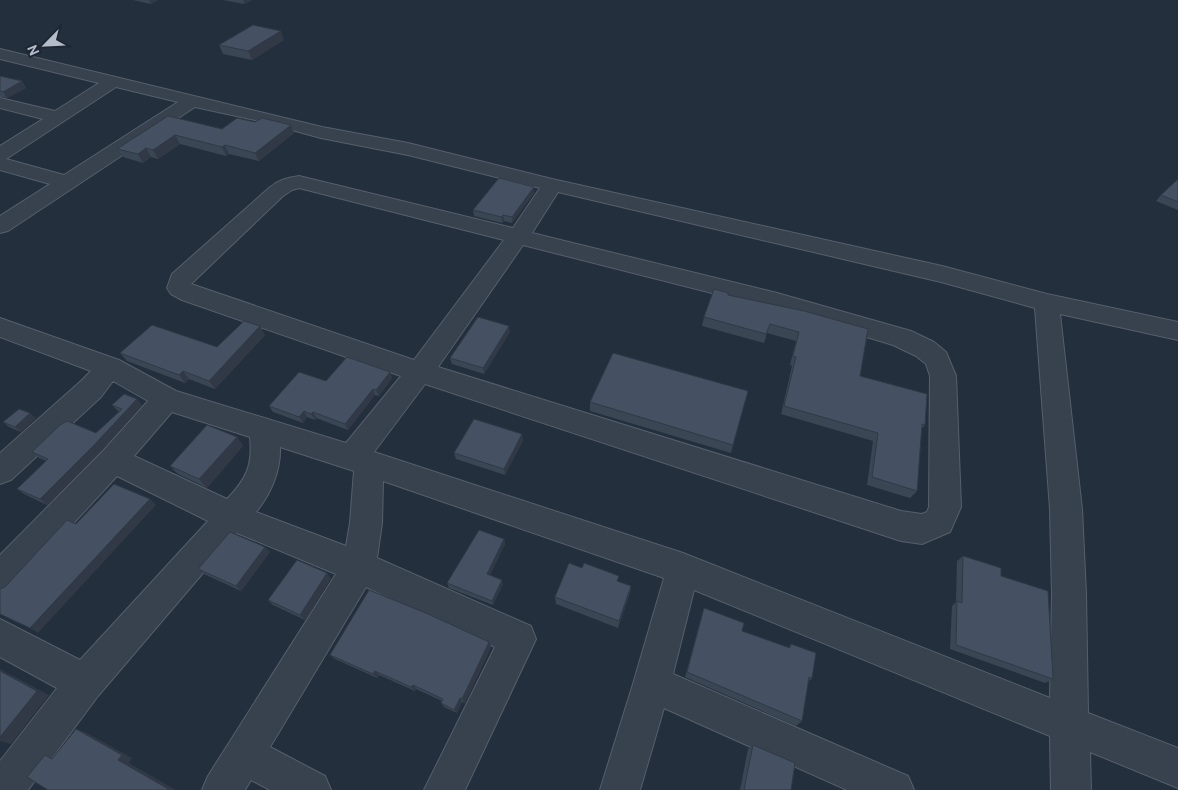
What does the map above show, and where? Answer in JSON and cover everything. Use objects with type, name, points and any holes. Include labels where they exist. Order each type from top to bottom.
[{"type":"street","points":[[0,54],[321,132],[408,149],[552,185],[942,274],[1047,303],[1178,331]]},
{"type":"street","points":[[0,155],[113,81]]},
{"type":"street","points":[[0,226],[64,182],[192,100]]},
{"type":"street","points":[[0,103],[57,117]]},
{"type":"street","points":[[0,164],[64,182]]},
{"type":"street","points":[[299,182],[520,237],[777,301],[902,338],[925,349],[937,359],[943,376],[945,507],[939,522],[922,529],[901,526],[420,372],[191,294],[179,288],[180,280],[276,192],[285,185],[299,182]]},
{"type":"street","points":[[222,790],[359,567],[366,523],[361,460],[420,372],[520,237],[552,185]]},
{"type":"street","points":[[1047,303],[1066,509],[1071,790]]},
{"type":"street","points":[[0,327],[110,367],[167,399],[361,460],[683,569],[1178,768]]},
{"type":"street","points":[[0,471],[91,389],[110,367]]},
{"type":"street","points":[[0,579],[114,460],[167,399]]},
{"type":"street","points":[[3,790],[85,683],[230,516],[249,497],[262,479],[267,451],[264,429]]},
{"type":"street","points":[[114,460],[230,516],[359,567],[518,639],[444,790]]},
{"type":"street","points":[[620,790],[652,684],[683,569]]},
{"type":"street","points":[[0,637],[85,683]]},
{"type":"street","points":[[652,684],[840,779],[894,790]]},
{"type":"street","points":[[245,754],[311,790]]},
{"type":"building","points":[[253,25],[281,31],[248,51],[219,45]]},
{"type":"building","points":[[0,76],[22,81],[3,92],[0,91]]},
{"type":"building","points":[[168,116],[222,129],[237,118],[255,122],[262,118],[291,125],[255,153],[175,135],[153,150],[146,148],[138,154],[117,149]]},
{"type":"building","points":[[499,178],[534,187],[512,217],[503,215],[502,217],[473,210]]},
{"type":"building","points":[[1178,180],[1178,202],[1161,195]]},
{"type":"building","points":[[714,289],[728,293],[728,295],[804,311],[868,329],[860,376],[927,394],[925,425],[922,424],[917,491],[872,477],[878,433],[784,406],[796,357],[793,356],[799,332],[770,324],[766,334],[704,317]]},
{"type":"building","points":[[478,317],[509,326],[483,368],[450,358]]},
{"type":"building","points":[[244,321],[260,326],[209,381],[183,371],[179,375],[120,353],[152,325],[217,347]]},
{"type":"building","points":[[613,353],[748,391],[733,445],[590,402]]},
{"type":"building","points":[[347,357],[390,372],[376,390],[373,389],[345,424],[313,412],[311,414],[304,411],[299,417],[269,406],[299,372],[326,381]]},
{"type":"building","points":[[124,394],[137,399],[40,499],[17,489],[48,459],[32,452],[60,425],[67,421],[96,433],[122,409],[112,405]]},
{"type":"building","points":[[19,409],[30,413],[15,427],[3,422]]},
{"type":"building","points":[[474,419],[522,434],[504,469],[454,453]]},
{"type":"building","points":[[207,425],[237,437],[199,479],[170,466]]},
{"type":"building","points":[[114,484],[150,499],[30,628],[0,614],[0,589],[5,587],[67,520],[76,524]]},
{"type":"building","points":[[479,530],[504,539],[487,574],[502,580],[492,601],[447,583]]},
{"type":"building","points":[[230,532],[265,547],[236,586],[198,569]]},
{"type":"building","points":[[963,556],[1001,568],[1001,576],[1048,591],[1053,679],[956,645],[957,601],[962,603]]},
{"type":"building","points":[[297,560],[327,573],[300,615],[268,600]]},
{"type":"building","points":[[569,563],[582,568],[584,563],[619,576],[617,581],[631,586],[619,621],[555,597]]},
{"type":"building","points":[[369,590],[489,642],[462,699],[460,698],[454,710],[441,703],[443,699],[413,685],[411,687],[375,671],[373,674],[330,655]]},
{"type":"building","points":[[704,608],[744,623],[742,631],[790,648],[791,644],[816,653],[812,678],[809,677],[802,721],[687,672]]},
{"type":"building","points":[[0,671],[37,691],[0,737]]},
{"type":"building","points":[[76,729],[122,755],[118,760],[170,790],[48,790],[27,777],[45,755],[52,759]]},
{"type":"building","points":[[753,745],[795,763],[791,790],[744,790]]}]
